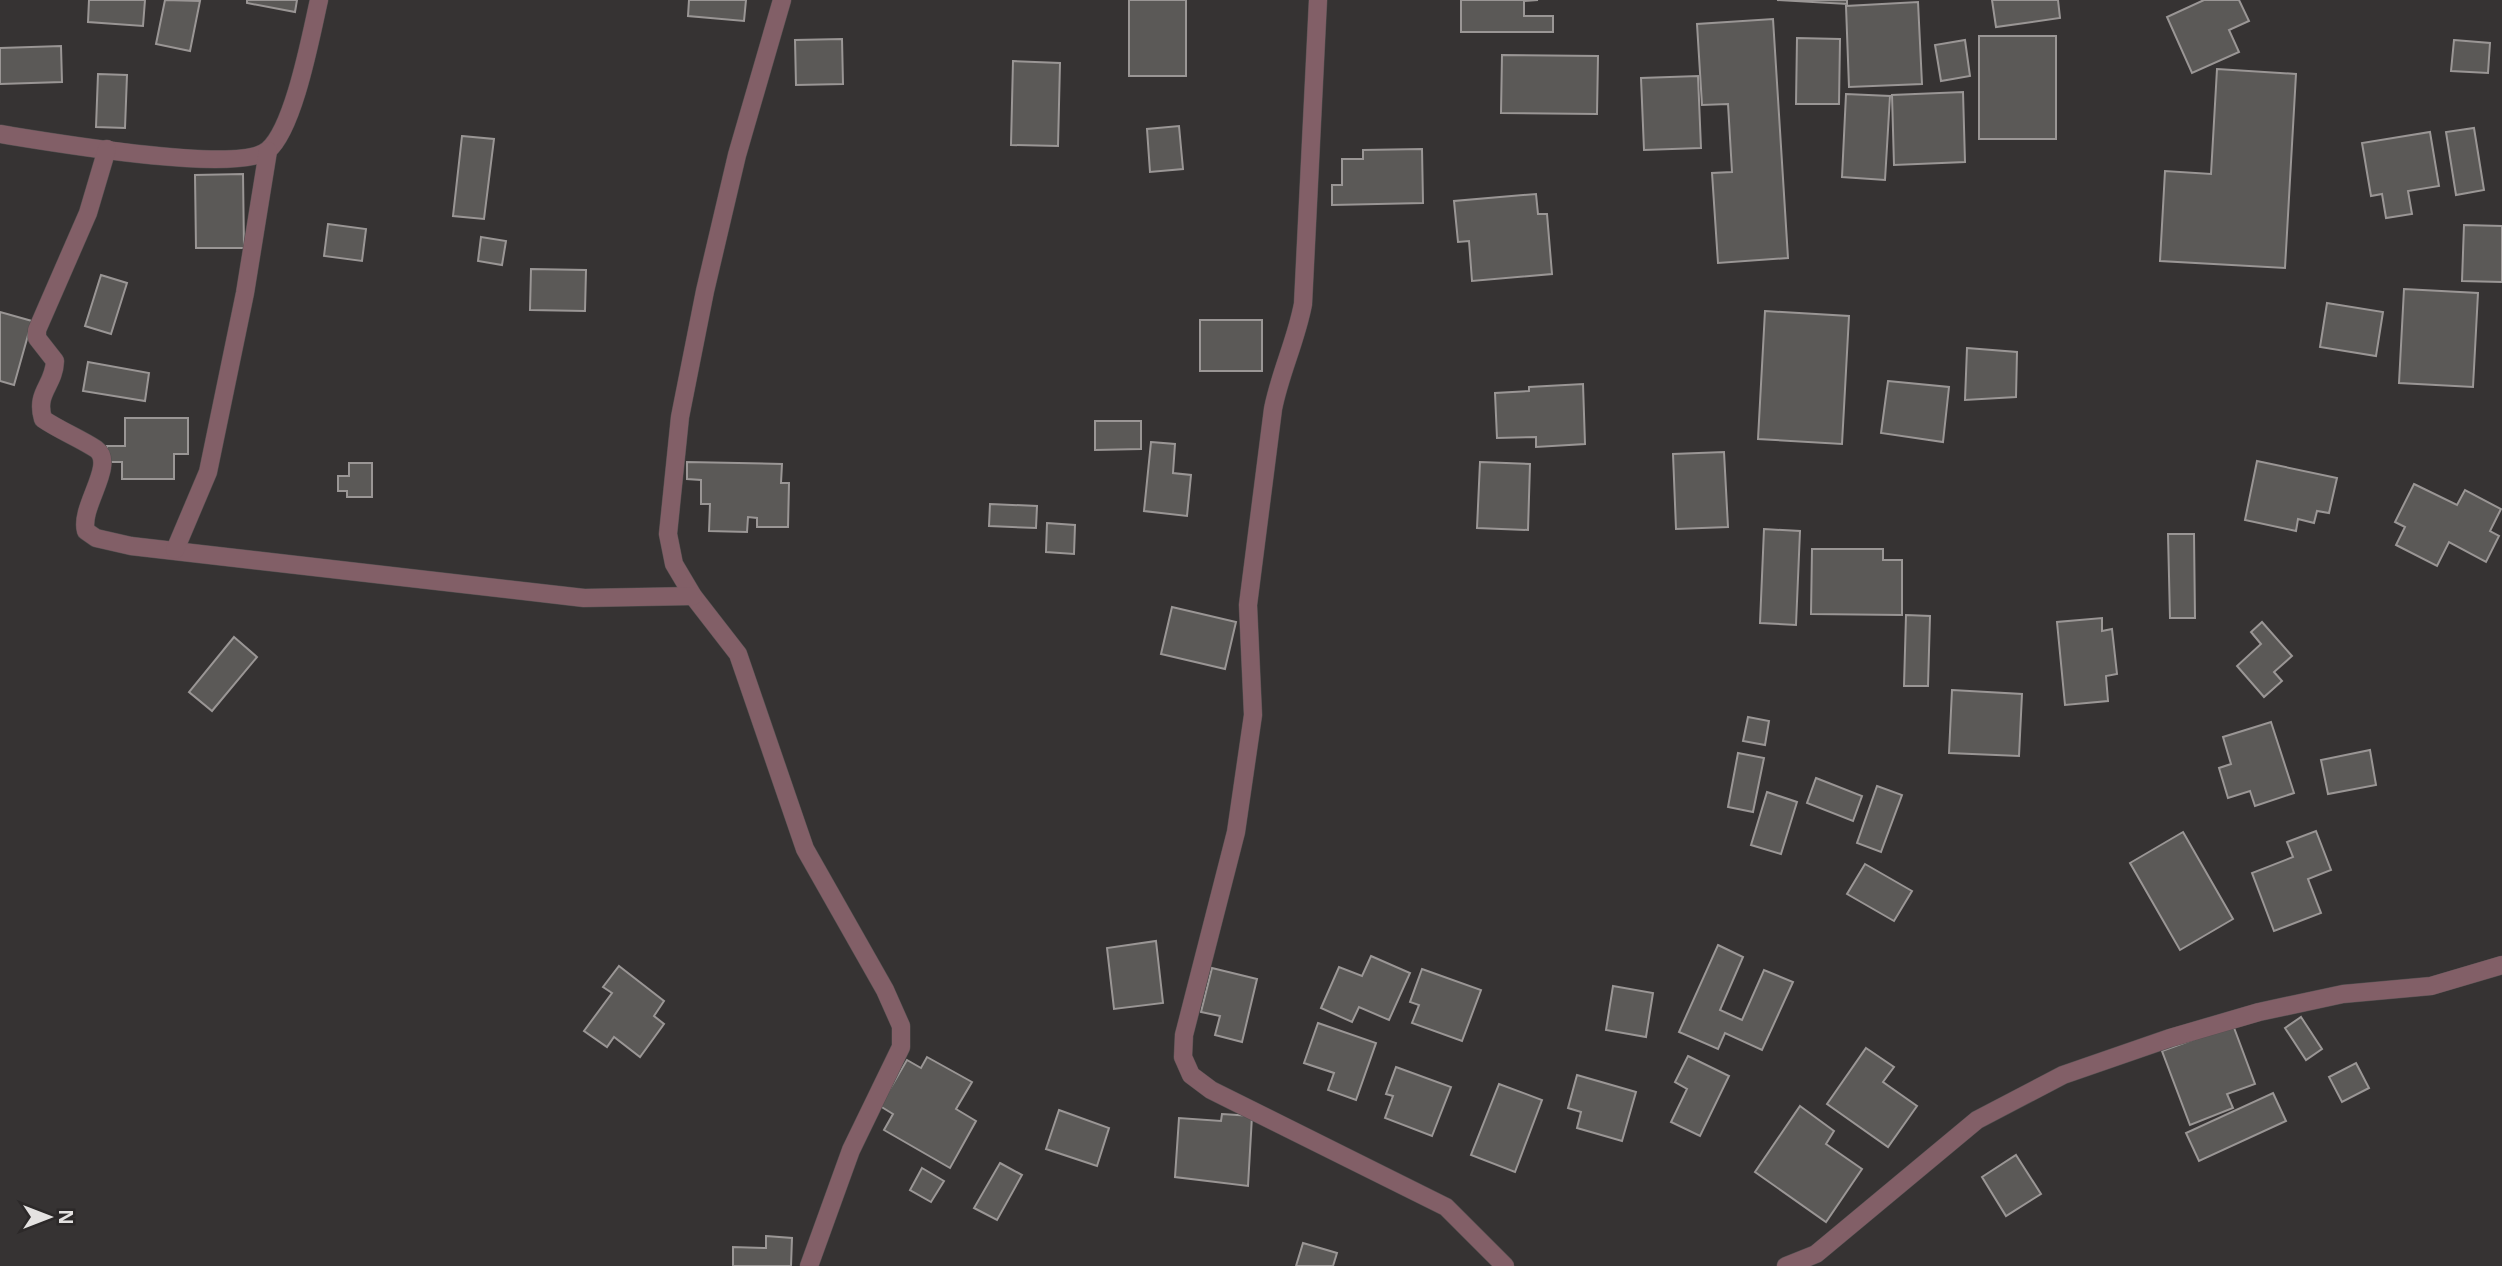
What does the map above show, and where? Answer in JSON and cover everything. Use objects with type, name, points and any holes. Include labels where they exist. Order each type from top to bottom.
[{"type":"street","points":[[175,550],[208,472],[245,293],[268,151],[290,116],[319,0]]},
{"type":"street","points":[[782,0],[737,155],[680,418],[668,534],[674,564],[693,596],[738,654],[805,849],[885,990],[901,1026],[901,1047],[851,1150],[809,1266]]},
{"type":"street","points":[[1318,0],[1303,304],[1297,339],[1277,389],[1273,410],[1248,605],[1253,715],[1236,832],[1202,956],[1184,1035],[1183,1057],[1191,1076],[1212,1090],[1446,1207],[1505,1266]]},
{"type":"street","points":[[0,134],[107,149],[230,159],[251,157],[268,151]]},
{"type":"street","points":[[107,149],[88,213],[37,330],[37,338],[55,361],[55,371],[40,397],[39,407],[43,419],[98,450],[103,460],[103,471],[83,522],[86,531],[96,538],[131,546],[584,598],[693,596]]},
{"type":"street","points":[[1786,1266],[1816,1254],[1977,1120],[2063,1076],[2170,1038],[2259,1012],[2343,994],[2431,986],[2502,965]]},
{"type":"building","points":[[89,0],[145,0],[143,26],[88,22]]},
{"type":"building","points":[[165,0],[200,1],[190,51],[156,44]]},
{"type":"building","points":[[247,0],[297,0],[295,12],[247,3]]},
{"type":"building","points":[[689,0],[746,0],[744,21],[688,16]]},
{"type":"building","points":[[1129,0],[1186,0],[1186,76],[1129,76]]},
{"type":"building","points":[[1461,0],[1538,0],[1524,1],[1524,16],[1553,16],[1553,32],[1461,32]]},
{"type":"building","points":[[1777,0],[1847,0],[1847,4]]},
{"type":"building","points":[[1992,0],[2058,0],[2060,18],[1996,27]]},
{"type":"building","points":[[2204,0],[2239,0],[2249,21],[2229,30],[2239,52],[2192,73],[2167,17]]},
{"type":"building","points":[[1918,2],[1922,84],[1849,87],[1846,6]]},
{"type":"building","points":[[1773,19],[1788,258],[1718,263],[1712,173],[1732,172],[1728,104],[1702,105],[1697,24]]},
{"type":"building","points":[[1979,36],[2056,36],[2056,139],[1979,139]]},
{"type":"building","points":[[1797,38],[1840,39],[1839,104],[1796,104]]},
{"type":"building","points":[[842,39],[843,84],[796,85],[795,40]]},
{"type":"building","points":[[1965,40],[1970,76],[1941,81],[1935,45]]},
{"type":"building","points":[[2454,40],[2490,43],[2488,73],[2451,71]]},
{"type":"building","points":[[61,46],[62,82],[0,84],[0,48]]},
{"type":"building","points":[[1502,55],[1598,56],[1597,114],[1501,113]]},
{"type":"building","points":[[1013,61],[1060,63],[1058,146],[1011,145]]},
{"type":"building","points":[[2217,69],[2296,74],[2285,268],[2160,261],[2165,171],[2211,174]]},
{"type":"building","points":[[98,74],[127,75],[125,128],[96,127]]},
{"type":"building","points":[[1698,76],[1701,148],[1644,150],[1641,78]]},
{"type":"building","points":[[1963,92],[1965,162],[1894,165],[1892,95]]},
{"type":"building","points":[[1846,94],[1890,96],[1885,180],[1842,177]]},
{"type":"building","points":[[1179,126],[1183,169],[1150,172],[1147,129]]},
{"type":"building","points":[[2474,128],[2484,190],[2456,195],[2446,132]]},
{"type":"building","points":[[2430,132],[2439,186],[2408,191],[2412,214],[2386,218],[2382,194],[2371,196],[2362,143]]},
{"type":"building","points":[[462,136],[494,139],[484,219],[453,216]]},
{"type":"building","points":[[1422,149],[1423,203],[1332,205],[1332,185],[1342,185],[1342,159],[1363,159],[1363,150]]},
{"type":"building","points":[[243,174],[244,248],[196,248],[195,175]]},
{"type":"building","points":[[1536,194],[1538,214],[1547,214],[1552,274],[1472,281],[1469,241],[1458,242],[1454,201]]},
{"type":"building","points":[[328,224],[366,229],[362,261],[324,256]]},
{"type":"building","points":[[2464,225],[2502,226],[2502,282],[2462,281]]},
{"type":"building","points":[[481,237],[506,241],[502,265],[478,261]]},
{"type":"building","points":[[531,269],[586,270],[585,311],[530,310]]},
{"type":"building","points":[[101,275],[127,283],[111,334],[85,326]]},
{"type":"building","points":[[2404,289],[2478,293],[2473,387],[2399,383]]},
{"type":"building","points":[[2327,303],[2383,312],[2376,356],[2320,347]]},
{"type":"building","points":[[1765,311],[1849,316],[1842,444],[1758,439]]},
{"type":"building","points":[[0,312],[32,321],[14,385],[0,381]]},
{"type":"building","points":[[1200,320],[1262,320],[1262,371],[1200,371]]},
{"type":"building","points":[[1967,348],[2017,352],[2016,397],[1965,400]]},
{"type":"building","points":[[88,362],[149,373],[145,401],[83,391]]},
{"type":"building","points":[[1888,381],[1949,387],[1943,442],[1881,433]]},
{"type":"building","points":[[1583,384],[1585,444],[1536,447],[1536,437],[1497,438],[1495,393],[1529,391],[1529,387]]},
{"type":"building","points":[[125,418],[188,418],[188,454],[174,454],[174,479],[122,479],[122,462],[107,462],[107,446],[125,446]]},
{"type":"building","points":[[1095,421],[1141,421],[1141,449],[1095,450]]},
{"type":"building","points":[[1151,442],[1175,444],[1173,473],[1191,475],[1187,516],[1144,511]]},
{"type":"building","points":[[1724,452],[1728,527],[1676,529],[1673,454]]},
{"type":"building","points":[[2257,461],[2337,478],[2329,513],[2317,511],[2314,523],[2298,519],[2296,531],[2245,520]]},
{"type":"building","points":[[687,462],[782,464],[781,483],[789,483],[788,527],[757,527],[757,518],[748,517],[747,532],[709,531],[710,504],[701,504],[701,480],[687,479]]},
{"type":"building","points":[[1480,462],[1530,464],[1528,530],[1477,528]]},
{"type":"building","points":[[349,463],[372,463],[372,497],[347,497],[347,491],[338,491],[338,476],[349,476]]},
{"type":"building","points":[[2414,484],[2457,505],[2465,490],[2501,509],[2490,531],[2499,536],[2486,562],[2449,542],[2437,566],[2396,545],[2405,527],[2395,522]]},
{"type":"building","points":[[990,504],[1037,506],[1036,528],[989,526]]},
{"type":"building","points":[[1047,523],[1075,525],[1074,554],[1046,552]]},
{"type":"building","points":[[1764,529],[1800,531],[1796,625],[1760,623]]},
{"type":"building","points":[[2168,534],[2194,534],[2195,618],[2170,618]]},
{"type":"building","points":[[1812,549],[1883,549],[1883,560],[1902,560],[1902,615],[1811,614]]},
{"type":"building","points":[[1172,607],[1236,622],[1225,669],[1161,654]]},
{"type":"building","points":[[1906,615],[1930,616],[1928,686],[1904,686]]},
{"type":"building","points":[[2102,618],[2102,631],[2112,629],[2117,674],[2106,676],[2108,701],[2065,705],[2057,622]]},
{"type":"building","points":[[2262,622],[2292,656],[2274,672],[2282,681],[2264,697],[2237,666],[2261,644],[2251,632]]},
{"type":"building","points":[[234,637],[257,657],[212,711],[189,692]]},
{"type":"building","points":[[1952,690],[2022,694],[2019,756],[1949,753]]},
{"type":"building","points":[[1748,717],[1769,721],[1765,745],[1743,741]]},
{"type":"building","points":[[2271,722],[2294,793],[2255,806],[2250,791],[2228,798],[2219,768],[2231,764],[2223,737]]},
{"type":"building","points":[[2370,750],[2376,785],[2328,794],[2321,760]]},
{"type":"building","points":[[1738,753],[1764,758],[1753,812],[1728,807]]},
{"type":"building","points":[[1816,778],[1862,796],[1853,821],[1807,803]]},
{"type":"building","points":[[1877,786],[1902,795],[1881,852],[1857,843]]},
{"type":"building","points":[[1767,792],[1797,802],[1781,854],[1751,845]]},
{"type":"building","points":[[2316,831],[2331,870],[2308,879],[2321,913],[2274,931],[2252,873],[2293,857],[2287,842]]},
{"type":"building","points":[[2183,832],[2233,919],[2180,950],[2130,863]]},
{"type":"building","points":[[1865,864],[1912,891],[1894,921],[1847,894]]},
{"type":"building","points":[[1156,941],[1163,1003],[1114,1009],[1107,948]]},
{"type":"building","points":[[1718,945],[1743,957],[1720,1010],[1742,1020],[1764,970],[1793,982],[1762,1050],[1725,1033],[1718,1049],[1679,1032]]},
{"type":"building","points":[[1371,956],[1410,973],[1389,1020],[1359,1007],[1352,1022],[1321,1008],[1339,967],[1362,976]]},
{"type":"building","points":[[619,966],[664,1001],[654,1016],[664,1024],[640,1057],[614,1037],[607,1047],[584,1031],[612,993],[603,987]]},
{"type":"building","points":[[1212,968],[1257,979],[1242,1042],[1215,1035],[1220,1016],[1201,1012]]},
{"type":"building","points":[[1422,969],[1481,990],[1462,1041],[1412,1023],[1419,1005],[1410,1002]]},
{"type":"building","points":[[1613,986],[1653,993],[1646,1037],[1606,1030]]},
{"type":"building","points":[[2301,1017],[2322,1049],[2306,1060],[2285,1028]]},
{"type":"building","points":[[1318,1023],[1376,1043],[1356,1100],[1328,1090],[1334,1073],[1304,1063]]},
{"type":"building","points":[[2233,1025],[2255,1084],[2227,1094],[2233,1108],[2190,1125],[2162,1051]]},
{"type":"building","points":[[1866,1048],[1894,1067],[1883,1082],[1917,1106],[1888,1147],[1827,1104]]},
{"type":"building","points":[[1688,1056],[1729,1076],[1700,1136],[1671,1122],[1687,1089],[1675,1082]]},
{"type":"building","points":[[927,1057],[972,1082],[956,1109],[976,1121],[950,1168],[884,1130],[893,1114],[880,1106],[907,1060],[921,1068]]},
{"type":"building","points":[[2356,1063],[2369,1088],[2342,1102],[2329,1077]]},
{"type":"building","points":[[1396,1067],[1451,1087],[1432,1136],[1385,1118],[1393,1096],[1386,1094]]},
{"type":"building","points":[[1577,1075],[1636,1092],[1622,1141],[1577,1128],[1581,1112],[1568,1108]]},
{"type":"building","points":[[1499,1084],[1542,1100],[1515,1172],[1471,1155]]},
{"type":"building","points":[[2273,1093],[2286,1121],[2199,1161],[2186,1133]]},
{"type":"building","points":[[1800,1106],[1834,1131],[1826,1144],[1862,1169],[1826,1222],[1755,1172]]},
{"type":"building","points":[[1059,1110],[1109,1128],[1097,1166],[1046,1149]]},
{"type":"building","points":[[1222,1114],[1252,1116],[1248,1186],[1175,1177],[1179,1118],[1221,1121]]},
{"type":"building","points":[[2016,1155],[2041,1194],[2006,1216],[1982,1177]]},
{"type":"building","points":[[1000,1163],[1022,1175],[997,1220],[974,1208]]},
{"type":"building","points":[[922,1168],[944,1181],[931,1202],[910,1190]]},
{"type":"building","points":[[766,1236],[792,1238],[791,1266],[733,1266],[733,1247],[766,1248]]},
{"type":"building","points":[[1303,1243],[1337,1253],[1333,1266],[1296,1266]]}]
